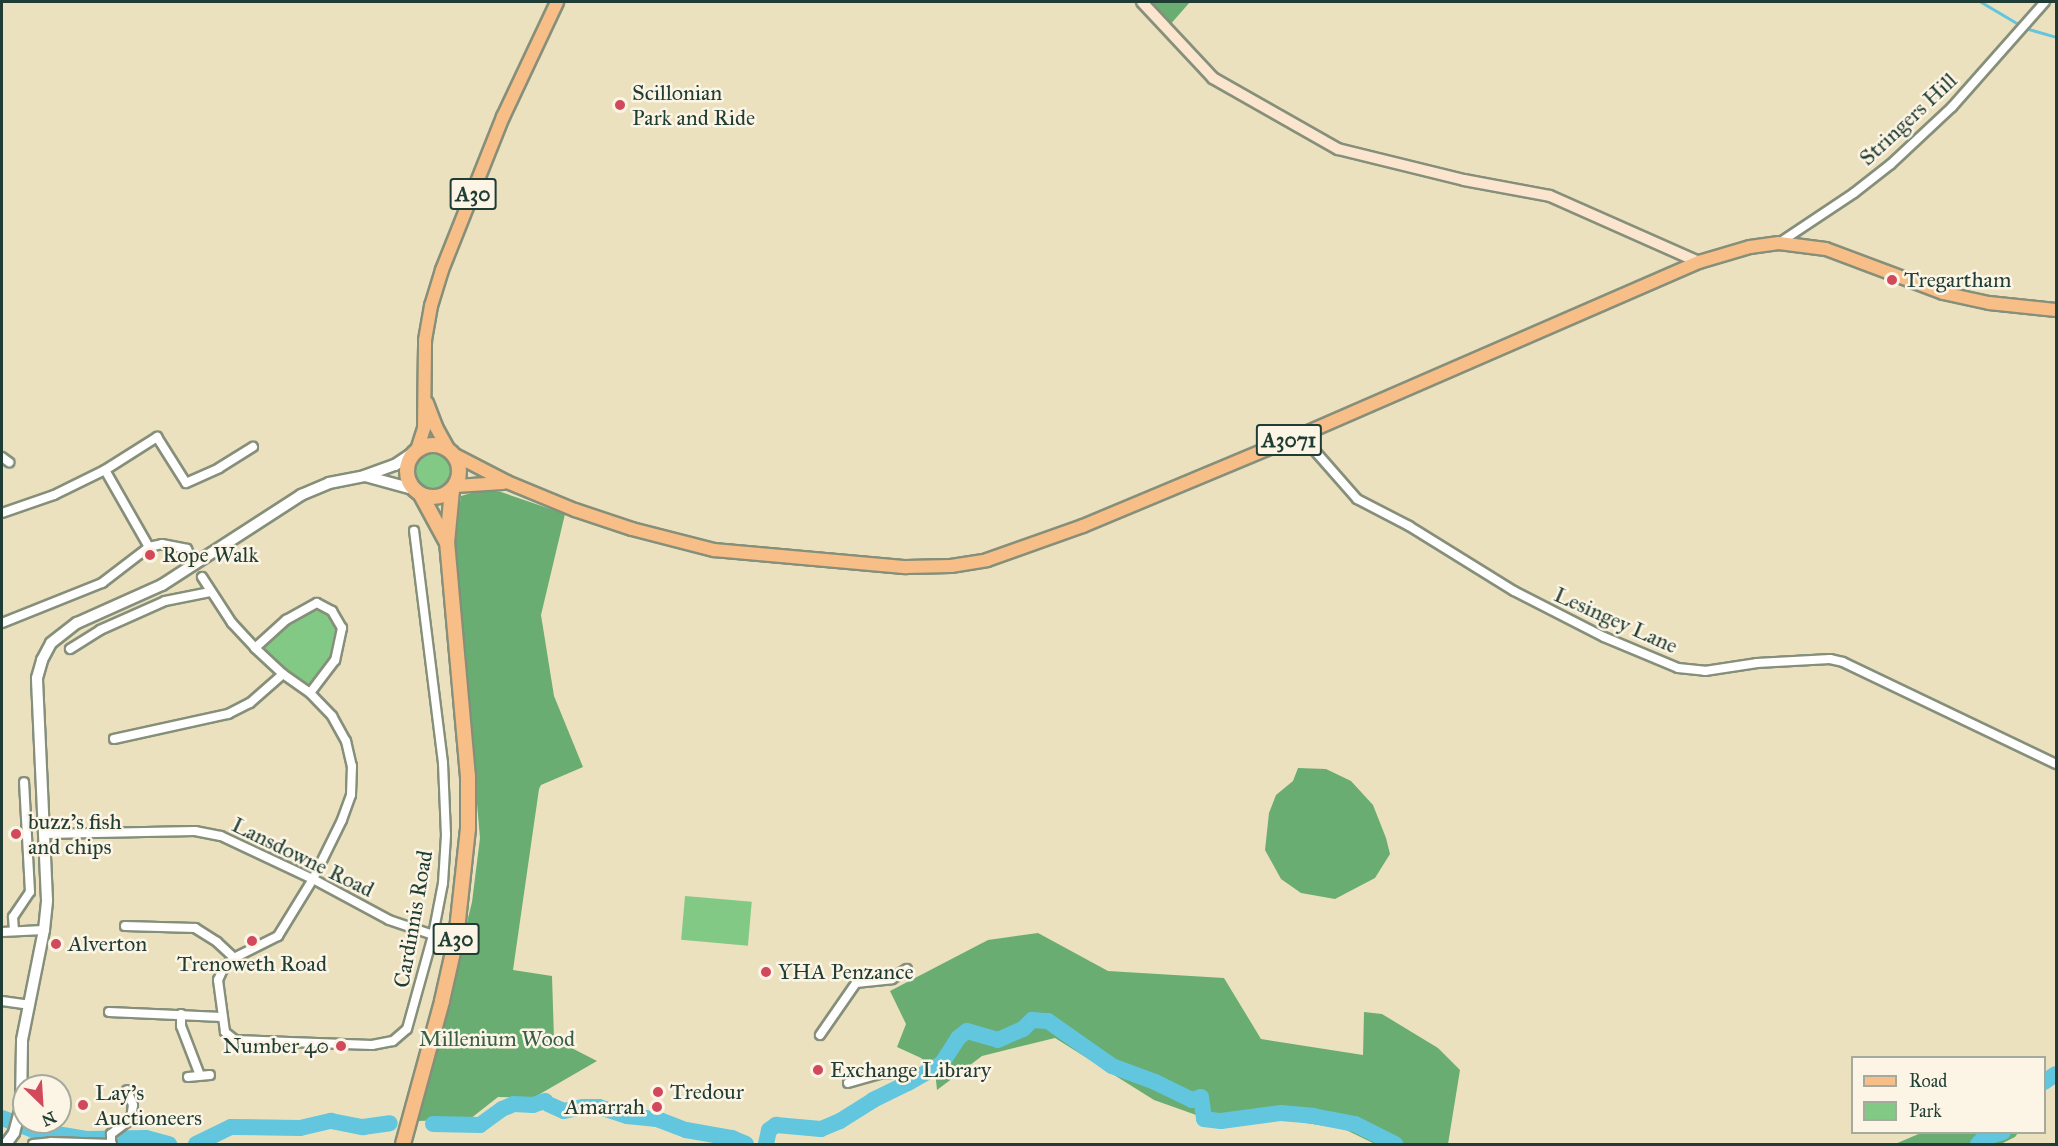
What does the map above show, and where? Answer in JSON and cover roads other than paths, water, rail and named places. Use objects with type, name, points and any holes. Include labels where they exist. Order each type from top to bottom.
[{"type":"highway","points":[[433,444],[452,452],[460,470],[454,488],[440,497],[417,492],[406,473],[415,452],[433,444]]},
{"type":"highway","name":"A30","points":[[403,1144],[456,939],[468,828],[468,777],[447,543],[454,488]]},
{"type":"highway","name":"A30","points":[[417,492],[447,543]]},
{"type":"main road","name":"A30","points":[[415,452],[424,428],[425,340],[431,306],[442,270],[503,117],[557,2]]},
{"type":"main road","points":[[1142,2],[1213,78],[1338,149],[1464,180],[1551,196],[1699,262]]},
{"type":"main road","name":"A3071","points":[[452,452],[507,482],[632,529],[714,550],[906,567],[951,566],[987,560],[1083,526],[1301,435],[1699,262],[1750,247],[1779,243],[1826,249],[1943,293],[1989,303],[2056,310]]},
{"type":"main road","name":"A30","points":[[425,399],[436,427],[452,452]]},
{"type":"main road","name":"A3071","points":[[454,488],[507,482]]},
{"type":"street","name":"Stringers Hill","points":[[1779,243],[1891,164],[1952,106],[2045,2]]},
{"type":"street","name":"Lesingey Lane","points":[[1301,435],[1357,499],[1418,532],[1514,591],[1604,637],[1678,668],[1705,671],[1756,663],[1830,659],[1843,662],[2056,764]]},
{"type":"street","points":[[2,513],[54,495],[105,470],[157,437],[186,483],[219,468],[253,447]]},
{"type":"street","points":[[6,1144],[14,1133],[19,1117],[22,1040],[44,930],[47,900],[37,678],[42,660],[51,643],[77,623],[162,585],[301,495],[329,483],[364,476],[395,465],[415,452]]},
{"type":"street","points":[[105,470],[149,547]]},
{"type":"street","points":[[364,476],[417,492]]},
{"type":"street","name":"Cardinnis Road","points":[[222,1017],[225,1032],[235,1040],[372,1045],[393,1041],[407,1029],[433,934],[442,883],[446,835],[443,763],[414,531]]},
{"type":"street","points":[[2,623],[102,583],[149,547],[162,544],[187,549],[194,565]]},
{"type":"street","points":[[109,1012],[222,1017],[218,980],[223,969],[234,958],[278,936],[313,879],[342,820],[351,795],[352,766],[346,741],[332,716],[310,693],[283,674],[255,648],[210,592],[202,577]]},
{"type":"street","points":[[70,649],[100,630],[165,601],[210,592]]},
{"type":"street","points":[[255,648],[286,620],[317,603],[332,611],[342,628],[335,660],[310,693]]},
{"type":"street","points":[[114,739],[228,714],[250,703],[283,674]]},
{"type":"street","points":[[14,931],[13,917],[30,892],[24,782]]},
{"type":"street","name":"Lansdowne Road","points":[[45,834],[195,831],[221,836],[313,879],[389,920],[433,934]]},
{"type":"street","points":[[125,926],[195,928],[217,942],[234,958]]},
{"type":"street","points":[[2,932],[44,930]]},
{"type":"street","points":[[820,1035],[856,983],[892,979],[907,969]]},
{"type":"street","points":[[2,1001],[29,1005]]},
{"type":"street","points":[[181,1014],[181,1026],[199,1074]]},
{"type":"street","points":[[188,1077],[199,1074],[210,1075]]},
{"type":"street","points":[[848,1083],[888,1074]]},
{"type":"street","points":[[33,1144],[95,1144],[111,1141],[131,1119],[133,1105],[127,1090]]},
{"type":"waterway","points":[[1981,2],[2025,28],[2056,37]]},
{"type":"waterway","points":[[766,1144],[769,1130],[776,1125],[821,1129],[840,1121],[873,1100],[908,1083],[942,1063],[958,1038],[967,1031],[998,1040],[1023,1029],[1032,1020],[1048,1021],[1112,1066],[1155,1082],[1192,1100],[1201,1097],[1204,1119],[1221,1121],[1281,1113],[1313,1116],[1355,1124],[1395,1144]]},
{"type":"waterway","points":[[2046,1081],[2056,1074]]},
{"type":"waterway","points":[[433,1124],[480,1125],[502,1109],[514,1104],[533,1105],[545,1101]]},
{"type":"waterway","points":[[548,1104],[564,1111],[583,1107],[599,1107],[627,1116],[657,1119],[686,1130],[732,1138],[746,1144]]},
{"type":"waterway","points":[[2,1118],[33,1130],[86,1139],[146,1138],[169,1144]]},
{"type":"waterway","points":[[196,1144],[231,1127],[300,1128],[331,1121],[363,1127],[390,1123]]},
{"type":"waterway","points":[[1978,1144],[1984,1138],[1997,1134]]},
{"type":"place","name":"Scillonian Park and Ride","points":[[620,105]]},
{"type":"place","name":"Tregartham","points":[[1892,280]]},
{"type":"place","name":"Rope Walk","points":[[150,555]]},
{"type":"place","name":"buzz's fish and chips","points":[[16,834]]},
{"type":"place","name":"Trenoweth Road","points":[[252,941]]},
{"type":"place","name":"Alverton","points":[[56,944]]},
{"type":"place","name":"YHA Penzance","points":[[766,972]]},
{"type":"place","name":"Number 40","points":[[341,1046]]},
{"type":"place","name":"Exchange Library","points":[[818,1070]]},
{"type":"place","name":"Tredour","points":[[658,1092]]},
{"type":"place","name":"Lay's Auctioneers","points":[[83,1105]]},
{"type":"place","name":"Amarrah","points":[[657,1107]]},
{"type":"park label","name":"Millenium Wood","points":[[497,1039]]}]
